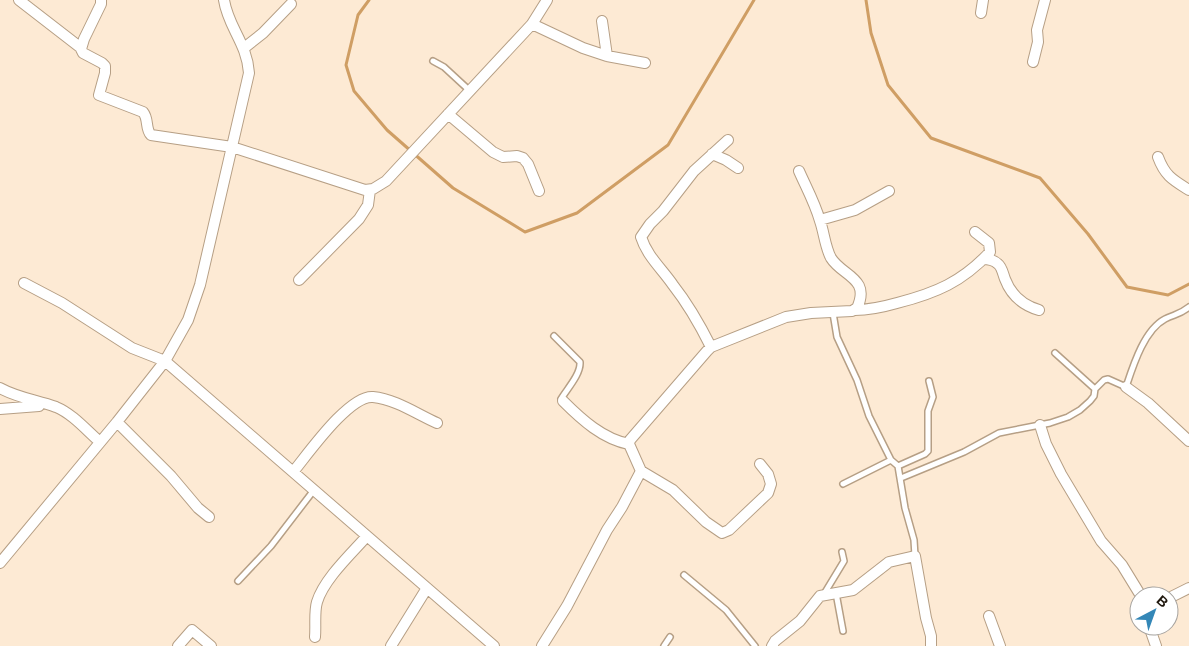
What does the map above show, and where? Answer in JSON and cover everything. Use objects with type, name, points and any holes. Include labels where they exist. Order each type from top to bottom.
[{"type":"street","points":[[19,0],[81,48],[83,53],[105,66],[99,95],[142,112],[146,116],[148,131],[151,135],[232,147],[365,190],[380,186],[396,171],[532,24],[547,0]]},
{"type":"street","points":[[81,48],[101,4],[101,0]]},
{"type":"street","points":[[0,563],[166,361],[188,320],[196,299],[249,73],[244,48],[224,0]]},
{"type":"street","points":[[982,13],[983,0]]},
{"type":"street","points":[[1033,62],[1038,42],[1037,30],[1045,0]]},
{"type":"street","points":[[244,48],[263,34],[291,4]]},
{"type":"street","points":[[602,21],[608,56]]},
{"type":"street","points":[[532,24],[583,48],[608,56],[644,63]]},
{"type":"street","points":[[448,114],[493,152],[503,157],[517,156],[523,158],[528,164],[539,191]]},
{"type":"street","points":[[711,347],[697,319],[645,249],[641,237],[694,171],[728,140]]},
{"type":"street","points":[[712,154],[738,168]]},
{"type":"street","points":[[1158,158],[1163,169],[1189,190]]},
{"type":"street","points":[[799,170],[820,220],[831,258],[858,284],[860,292],[859,304],[855,310]]},
{"type":"street","points":[[299,280],[359,218],[368,205],[370,190]]},
{"type":"street","points":[[820,220],[855,210],[889,191]]},
{"type":"street","points":[[760,464],[768,474],[771,484],[768,493],[729,530],[722,533],[706,522],[673,490],[641,471],[629,444],[632,436],[711,347],[786,317],[811,313],[868,310],[923,296],[947,286],[990,252],[989,243],[975,232]]},
{"type":"street","points":[[983,258],[998,264],[1008,287],[1015,297],[1024,304],[1039,310]]},
{"type":"street","points":[[24,283],[62,303],[132,348],[166,361],[494,646]]},
{"type":"street","points":[[1126,387],[1148,403],[1189,441]]},
{"type":"street","points":[[0,388],[67,413],[100,442]]},
{"type":"street","points":[[293,472],[344,411],[366,397],[374,397],[394,403],[437,423]]},
{"type":"street","points":[[563,402],[599,432],[618,442],[629,444]]},
{"type":"street","points":[[0,409],[46,405]]},
{"type":"street","points":[[117,422],[172,476],[198,508],[208,517]]},
{"type":"street","points":[[1040,424],[1046,444],[1061,474],[1101,540],[1122,565],[1135,586]]},
{"type":"street","points":[[542,646],[567,606],[641,471]]},
{"type":"street","points":[[315,637],[317,602],[322,592],[367,536]]},
{"type":"street","points":[[772,646],[775,641],[804,616],[817,598],[824,594],[853,590],[890,562],[915,556],[931,636],[931,646]]},
{"type":"street","points":[[391,646],[426,588]]},
{"type":"street","points":[[989,616],[1000,646]]},
{"type":"street","points":[[178,646],[192,630],[211,646]]},
{"type":"lane","points":[[433,60],[444,67],[470,92]]},
{"type":"lane","points":[[901,478],[964,452],[999,433],[1068,417],[1080,410],[1094,396],[1095,389],[1104,380],[1126,387],[1139,351],[1155,326],[1164,319],[1179,314],[1189,307]]},
{"type":"lane","points":[[833,313],[836,333],[842,351],[857,380],[869,416],[891,460],[898,466],[905,508],[914,540],[915,556]]},
{"type":"lane","points":[[554,336],[580,362],[581,366],[561,399],[563,402]]},
{"type":"lane","points":[[1055,354],[1095,389]]},
{"type":"lane","points":[[898,466],[928,451],[928,411],[932,397],[929,381]]},
{"type":"lane","points":[[843,484],[891,460]]},
{"type":"lane","points":[[238,581],[271,546],[314,490]]},
{"type":"lane","points":[[824,594],[844,561],[842,552]]},
{"type":"lane","points":[[684,575],[726,610],[755,646]]},
{"type":"lane","points":[[836,593],[843,631]]},
{"type":"lane","points":[[664,646],[670,637]]},
{"type":"waterway","points":[[369,0],[358,15],[346,65],[354,91],[387,130],[453,188],[525,232],[577,213],[668,145],[754,0]]},
{"type":"waterway","points":[[866,0],[871,33],[888,85],[931,138],[1040,178],[1088,234],[1127,287],[1168,295],[1189,284]]}]
